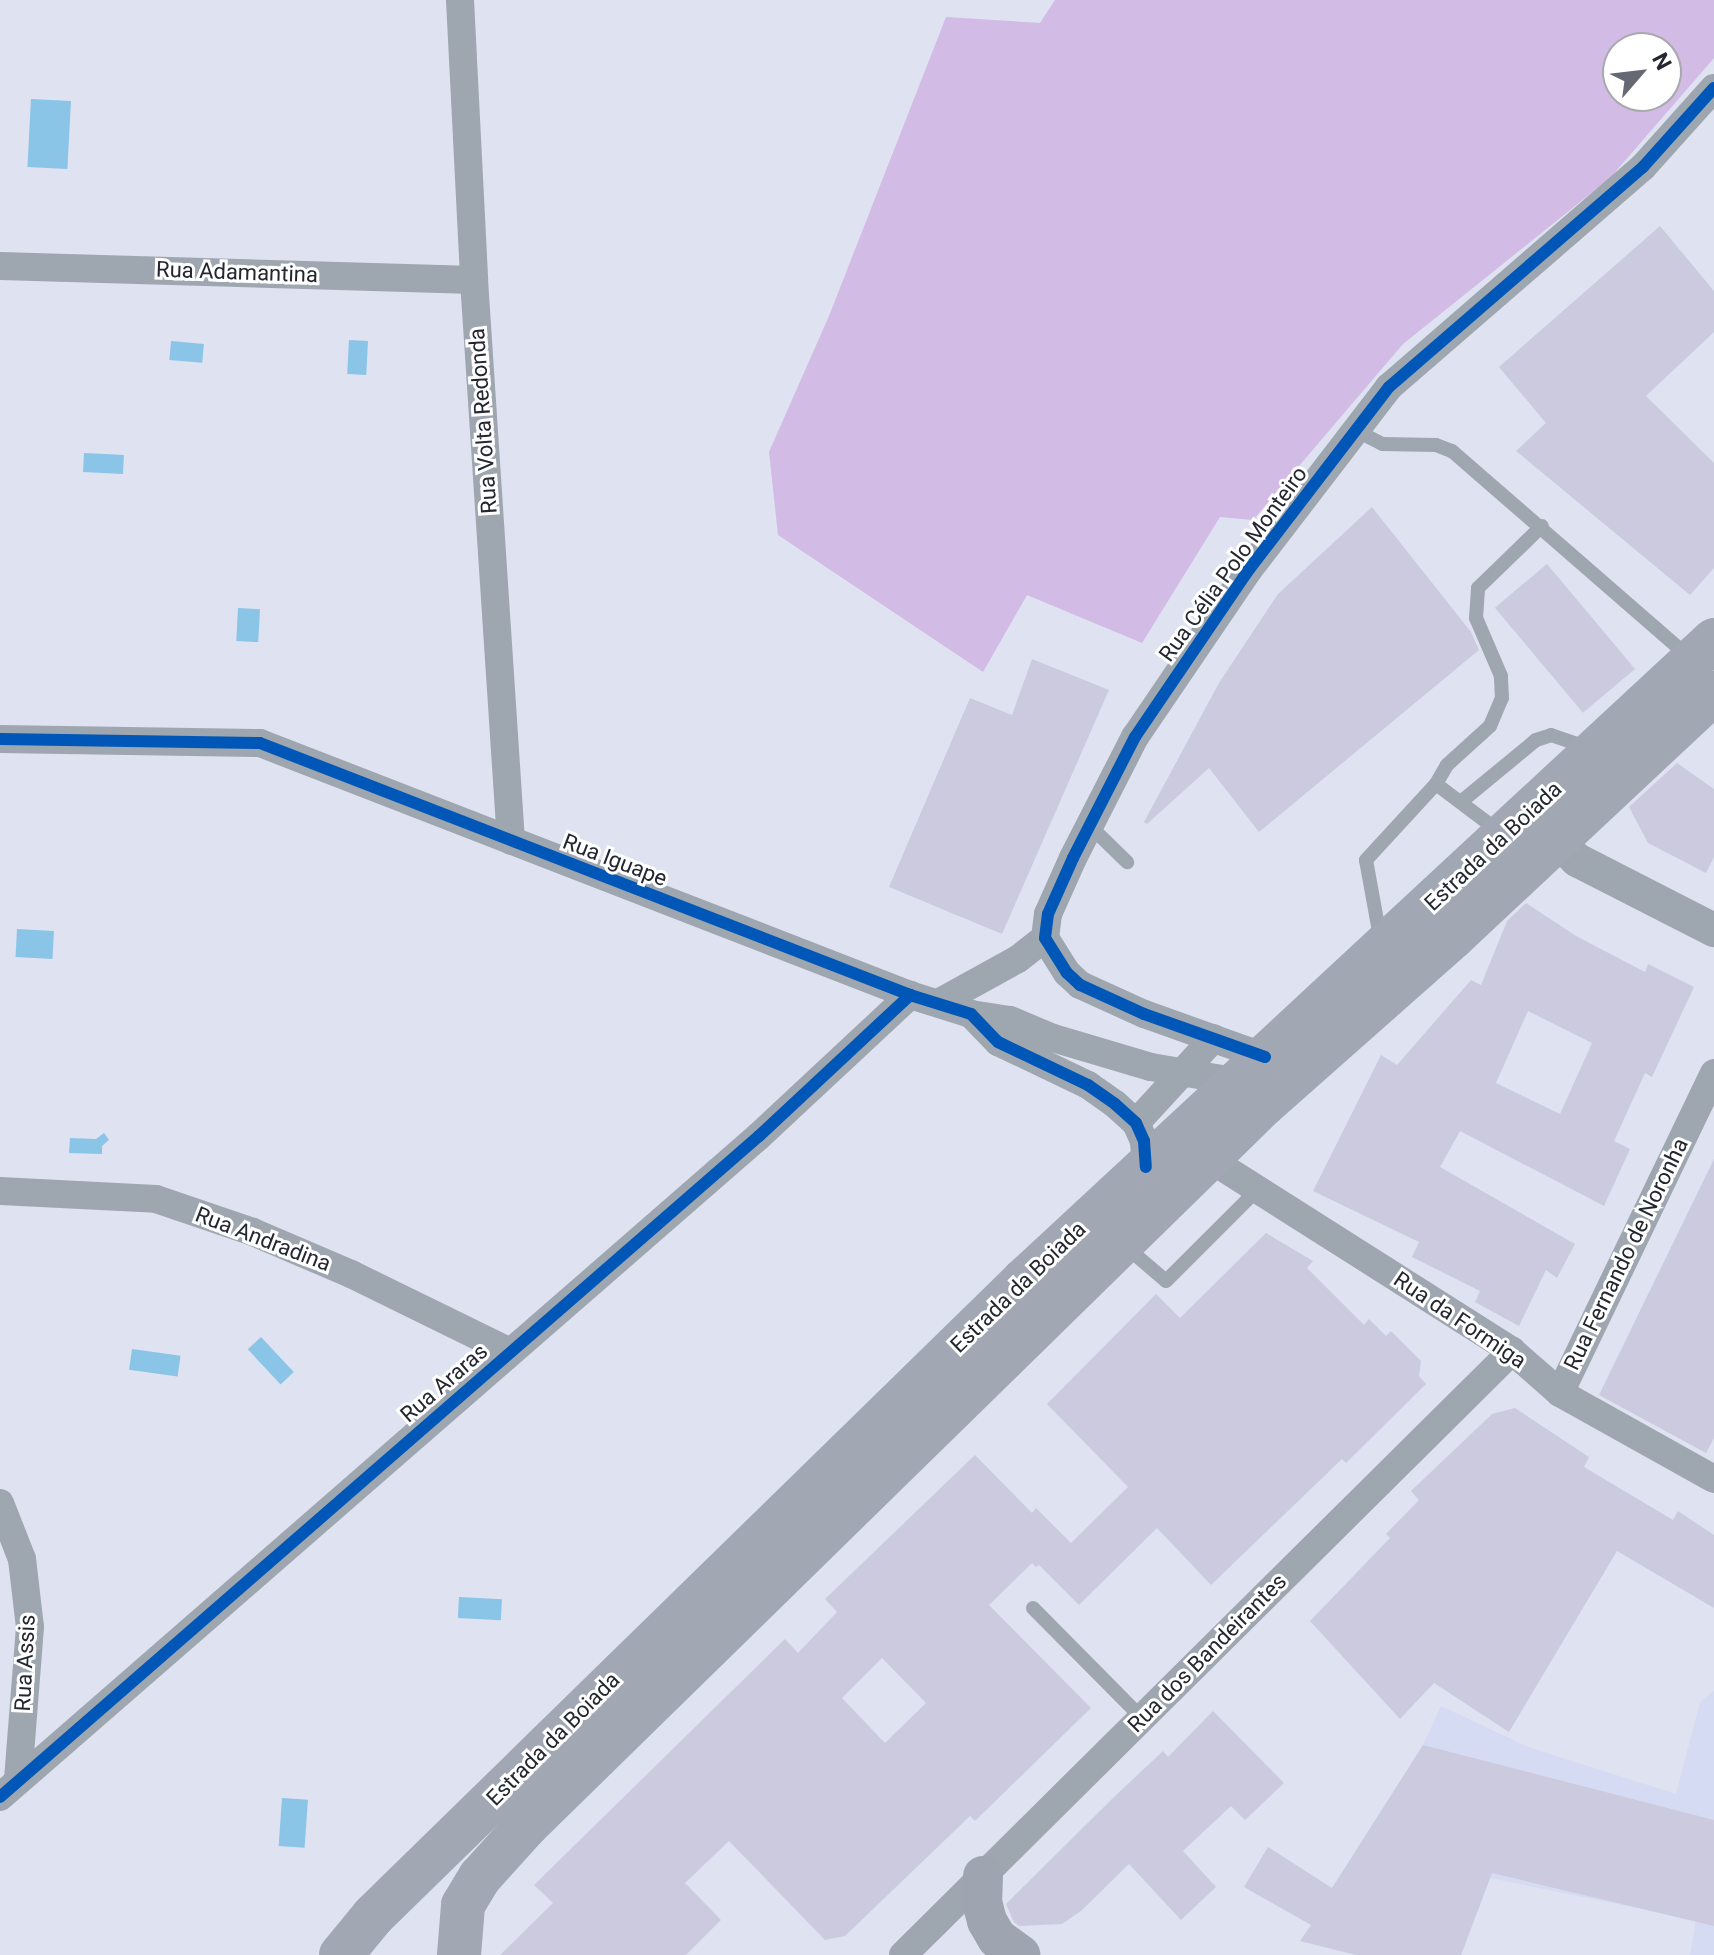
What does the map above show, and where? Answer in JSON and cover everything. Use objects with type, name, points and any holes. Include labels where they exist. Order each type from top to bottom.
[{"type":"main road","name":"Estrada da Boiada","points":[[341,1955],[373,1916],[1024,1280],[1382,950],[1530,830],[1594,750],[1707,664]]},
{"type":"main road","name":"Estrada da Boiada","points":[[459,1955],[463,1905],[499,1854],[1208,1158],[1530,830],[1707,664]]},
{"type":"main road","points":[[983,1876],[982,1902],[987,1921],[997,1938],[1020,1955]]},
{"type":"street","name":"Rua Volta Redonda","points":[[460,0],[474,280],[511,841]]},
{"type":"street","name":"Rua Célia Polo Monteiro","points":[[1045,938],[1048,914],[1135,737],[1247,572],[1355,430],[1389,387],[1643,167],[1714,88]]},
{"type":"street","name":"Rua Adamantina","points":[[0,266],[474,280]]},
{"type":"street","name":"Rua Iguape","points":[[0,739],[260,743],[910,995],[971,1014],[998,1042],[1088,1085],[1136,1123]]},
{"type":"street","points":[[1530,830],[1577,860],[1714,930]]},
{"type":"street","points":[[940,1002],[1018,959],[1045,938],[1056,960],[1080,985],[1144,1014],[1214,1038],[1252,1070]]},
{"type":"street","name":"Rua Araras","points":[[9,1788],[759,1136],[910,995]]},
{"type":"street","points":[[971,1014],[1010,1020],[1053,1038],[1181,1074],[1252,1070]]},
{"type":"street","points":[[1146,1167],[1144,1141],[1136,1123],[1214,1038]]},
{"type":"street","name":"Rua Fernando de Noronha","points":[[1560,1393],[1714,1073]]},
{"type":"street","name":"Rua da Formiga","points":[[1208,1158],[1512,1351],[1560,1393],[1714,1479]]},
{"type":"street","name":"Rua Andradina","points":[[0,1191],[156,1199],[253,1232],[351,1274],[510,1352]]},
{"type":"street","name":"Rua dos Bandeirantes","points":[[903,1955],[1512,1351]]},
{"type":"street","name":"Rua Assis","points":[[0,1503],[22,1559],[30,1627],[9,1788]]},
{"type":"lane","points":[[1355,430],[1382,444],[1436,445],[1452,451],[1707,664]]},
{"type":"lane","points":[[1382,950],[1366,860],[1436,784],[1447,765],[1490,726],[1502,698],[1501,676],[1476,618],[1478,588],[1542,526]]},
{"type":"lane","points":[[1462,801],[1536,740],[1551,735],[1594,750]]},
{"type":"lane","points":[[1436,784],[1462,801],[1530,830]]},
{"type":"lane","points":[[1090,826],[1127,862]]},
{"type":"lane","points":[[1121,1242],[1166,1281],[1258,1189]]},
{"type":"lane","points":[[1033,1608],[1142,1718]]},
{"type":"shaded area","points":[[1055,0],[1714,0],[1714,58],[1682,95],[1682,32],[1602,32],[1602,112],[1667,112],[1610,178],[1403,344],[1253,520],[1220,517],[1142,643],[1027,595],[983,672],[778,535],[769,452],[829,316],[946,17],[1040,23]]},
{"type":"shaded area","points":[[1714,1691],[1714,1955],[1690,1955],[1696,1920],[1490,1878],[1461,1955],[1356,1955],[1301,1941],[1423,1745],[1441,1706],[1528,1747],[1676,1794],[1700,1702]]},
{"type":"water","points":[[31,99],[71,101],[67,169],[27,167]]},
{"type":"water","points":[[349,340],[368,341],[366,375],[347,374]]},
{"type":"water","points":[[171,341],[204,344],[202,363],[169,360]]},
{"type":"water","points":[[84,453],[124,455],[123,474],[83,472]]},
{"type":"water","points":[[238,608],[260,609],[258,642],[236,641]]},
{"type":"water","points":[[17,929],[54,931],[52,959],[16,957]]},
{"type":"water","points":[[104,1133],[109,1140],[102,1146],[102,1154],[69,1153],[70,1138],[96,1139]]},
{"type":"water","points":[[261,1337],[294,1372],[281,1384],[248,1349]]},
{"type":"water","points":[[132,1349],[181,1356],[178,1377],[129,1370]]},
{"type":"water","points":[[459,1597],[502,1599],[501,1620],[458,1618]]},
{"type":"water","points":[[282,1798],[308,1800],[305,1848],[279,1846]]},
{"type":"building","points":[[1660,226],[1714,291],[1714,332],[1646,396],[1714,463],[1714,568],[1690,595],[1516,451],[1546,423],[1499,367]]},
{"type":"building","points":[[1372,507],[1471,632],[1479,650],[1259,832],[1209,768],[1147,824],[1144,822],[1219,683],[1278,594]]},
{"type":"building","points":[[1547,564],[1635,669],[1583,713],[1495,608]]},
{"type":"building","points":[[1032,659],[1109,690],[1002,934],[889,887],[970,698],[1012,715]]},
{"type":"building","points":[[1677,763],[1714,789],[1714,857],[1706,873],[1648,843],[1629,807]]},
{"type":"building","points":[[1526,903],[1576,936],[1645,972],[1648,964],[1694,987],[1652,1077],[1645,1073],[1614,1141],[1630,1149],[1604,1206],[1460,1131],[1440,1167],[1575,1244],[1557,1278],[1546,1270],[1519,1326],[1475,1302],[1480,1291],[1412,1257],[1419,1242],[1313,1191],[1381,1055],[1397,1065],[1471,980],[1481,985],[1507,921]],"holes":[[[1528,1011],[1592,1043],[1560,1114],[1496,1083]]]},
{"type":"building","points":[[1714,1159],[1714,1438],[1706,1453],[1599,1395]]},
{"type":"building","points":[[1266,1233],[1313,1261],[1307,1268],[1364,1325],[1369,1319],[1386,1336],[1391,1331],[1421,1361],[1419,1376],[1426,1384],[1346,1463],[1342,1459],[1211,1585],[1157,1528],[1079,1605],[1039,1565],[1036,1567],[1032,1563],[989,1605],[1091,1708],[975,1821],[970,1816],[845,1936],[825,1940],[729,1841],[685,1883],[721,1920],[686,1955],[500,1955],[553,1903],[534,1885],[785,1639],[798,1653],[837,1612],[825,1599],[975,1455],[1032,1513],[1036,1508],[1071,1543],[1128,1487],[1047,1404],[1156,1294],[1180,1318]],"holes":[[[882,1658],[926,1703],[885,1743],[842,1698]]]},
{"type":"building","points":[[1515,1408],[1589,1457],[1584,1467],[1673,1520],[1678,1511],[1714,1535],[1714,1608],[1617,1551],[1509,1732],[1434,1683],[1400,1719],[1310,1621],[1390,1538],[1386,1534],[1419,1500],[1411,1491],[1492,1414]]},
{"type":"building","points":[[1213,1711],[1284,1783],[1245,1820],[1231,1806],[1183,1851],[1216,1887],[1181,1920],[1129,1864],[1081,1911],[1062,1924],[1019,1926],[1014,1922],[1006,1904],[1163,1751],[1168,1757]]},
{"type":"building","points":[[1423,1745],[1714,1820],[1714,1926],[1492,1873],[1461,1955],[1356,1955],[1300,1941],[1311,1925],[1244,1887],[1268,1847],[1332,1888]]},
{"type":"cycle path","points":[[1265,1057],[1144,1014],[1080,985],[1067,973],[1045,938],[1048,914],[1073,858],[1135,737],[1247,572],[1389,387],[1643,167],[1714,88]]},
{"type":"cycle path","points":[[0,739],[260,743],[910,995],[971,1014],[998,1042],[1088,1085],[1115,1104],[1136,1123],[1144,1141],[1146,1167]]},
{"type":"cycle path","points":[[0,1797],[759,1136],[910,995]]}]
